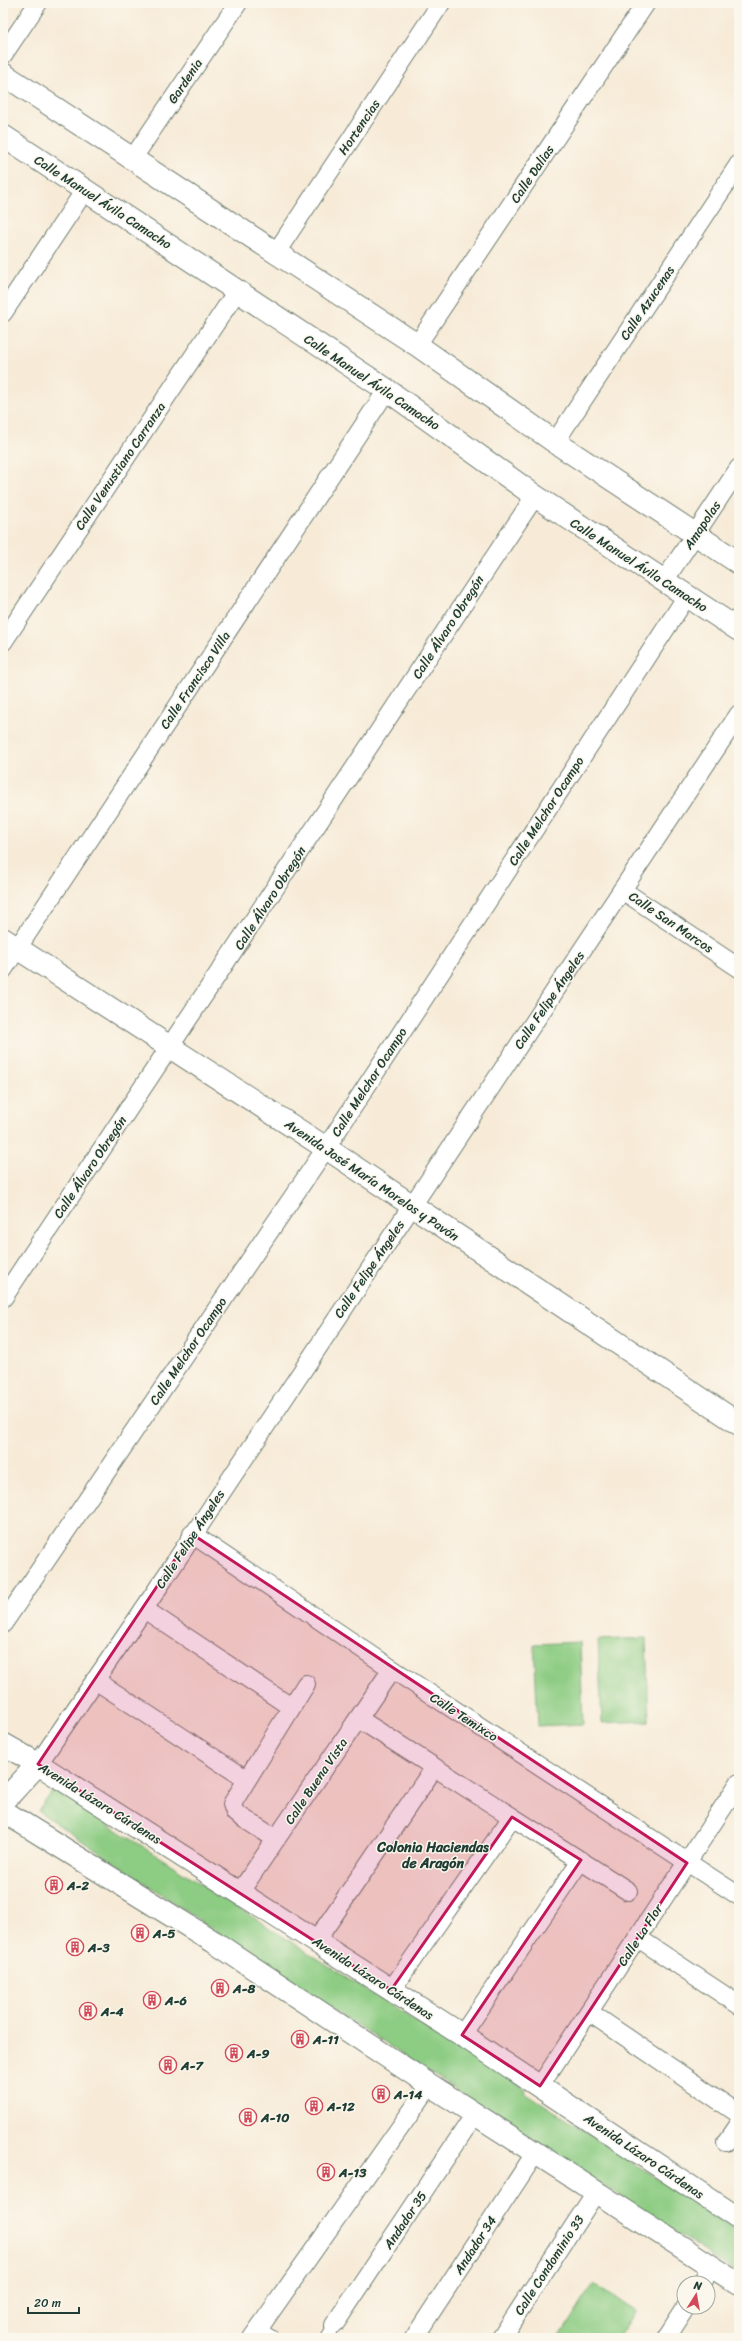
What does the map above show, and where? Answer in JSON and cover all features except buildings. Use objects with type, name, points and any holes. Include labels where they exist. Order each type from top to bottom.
[{"type":"street","points":[[3,55],[38,3]]},
{"type":"street","name":"Gardenia","points":[[133,158],[238,3]]},
{"type":"street","name":"Hortencias","points":[[276,251],[442,3]]},
{"type":"street","name":"Calle Dalias","points":[[417,345],[646,3]]},
{"type":"street","points":[[3,74],[276,251],[417,345],[555,442],[739,563]]},
{"type":"street","name":"Calle Manuel Ávila Camacho","points":[[3,136],[387,390],[535,496],[739,630]]},
{"type":"street","name":"Calle Azucenas","points":[[555,442],[739,164]]},
{"type":"street","points":[[3,313],[85,190]]},
{"type":"street","name":"Calle Venustiano Carranza","points":[[3,642],[237,291]]},
{"type":"street","name":"Calle Francisco Villa","points":[[3,970],[10,944],[387,390]]},
{"type":"street","name":"Amapolas","points":[[664,580],[739,468]]},
{"type":"street","name":"Calle Álvaro Obregón","points":[[3,1298],[535,496]]},
{"type":"street","name":"Calle Melchor Ocampo","points":[[3,1624],[326,1148],[687,596]]},
{"type":"street","name":"Calle Felipe Ángeles","points":[[38,1764],[144,1609],[192,1534],[410,1206],[739,714]]},
{"type":"street","name":"Calle San Marcos","points":[[622,890],[739,968]]},
{"type":"street","name":"Avenida José María Morelos y Pavón","points":[[10,944],[326,1148],[410,1206],[739,1424]]},
{"type":"street","name":"Calle Temixco","points":[[192,1534],[392,1669],[739,1896]]},
{"type":"street","points":[[144,1609],[291,1706]]},
{"type":"street","name":"Calle Buena Vista","points":[[240,1892],[392,1669]]},
{"type":"street","points":[[95,1680],[246,1779]]},
{"type":"street","points":[[276,1839],[233,1810],[233,1800],[306,1684]]},
{"type":"street","points":[[359,1718],[434,1768],[581,1860],[628,1892]]},
{"type":"street","name":"Avenida Lázaro Cárdenas","points":[[3,1744],[38,1764],[240,1892],[462,2035],[738,2217]]},
{"type":"street","points":[[3,1802],[38,1764]]},
{"type":"street","points":[[316,1941],[434,1768]]},
{"type":"street","name":"Calle La Flor","points":[[540,2086],[739,1783]]},
{"type":"street","points":[[3,1811],[214,1942],[430,2085],[536,2152],[596,2192],[706,2275]]},
{"type":"street","points":[[391,1990],[512,1817]]},
{"type":"street","points":[[462,2035],[581,1860]]},
{"type":"street","points":[[638,1938],[739,2005]]},
{"type":"street","points":[[589,2012],[739,2114]]},
{"type":"street","points":[[261,2335],[430,2085]]},
{"type":"street","name":"Andador 35","points":[[331,2332],[475,2114]]},
{"type":"street","points":[[726,2142],[739,2123]]},
{"type":"street","name":"Andador 34","points":[[414,2338],[536,2152]]},
{"type":"street","name":"Calle Condominio 33","points":[[501,2338],[596,2192]]},
{"type":"street","points":[[716,2278],[739,2284]]},
{"type":"street","points":[[666,2338],[681,2315]]},
{"type":"highlighted area","points":[[192,1534],[687,1863],[540,2086],[462,2035],[581,1860],[512,1817],[391,1990],[38,1764]]},
{"type":"green space","points":[[646,1638],[649,1721],[602,1723],[598,1640]]},
{"type":"green space","points":[[580,1642],[583,1724],[538,1726],[534,1644]]},
{"type":"green space","points":[[56,1787],[97,1817],[465,2053],[467,2051],[526,2089],[525,2092],[739,2232],[739,2274],[297,1986],[38,1811]]},
{"type":"green space","points":[[593,2284],[636,2311],[618,2338],[559,2338]]},
{"type":"place","name":"A-2","points":[[54,1885]]},
{"type":"place","name":"A-5","points":[[140,1933]]},
{"type":"place","name":"A-3","points":[[75,1947]]},
{"type":"place","name":"A-8","points":[[220,1988]]},
{"type":"place","name":"A-6","points":[[152,2000]]},
{"type":"place","name":"A-4","points":[[88,2011]]},
{"type":"place","name":"A-11","points":[[300,2039]]},
{"type":"place","name":"A-9","points":[[234,2053]]},
{"type":"place","name":"A-7","points":[[168,2065]]},
{"type":"place","name":"A-14","points":[[381,2094]]},
{"type":"place","name":"A-12","points":[[314,2106]]},
{"type":"place","name":"A-10","points":[[248,2117]]},
{"type":"place","name":"A-13","points":[[326,2172]]},
{"type":"district","name":"Colonia Haciendas de Aragón","points":[[433,1856]]}]
